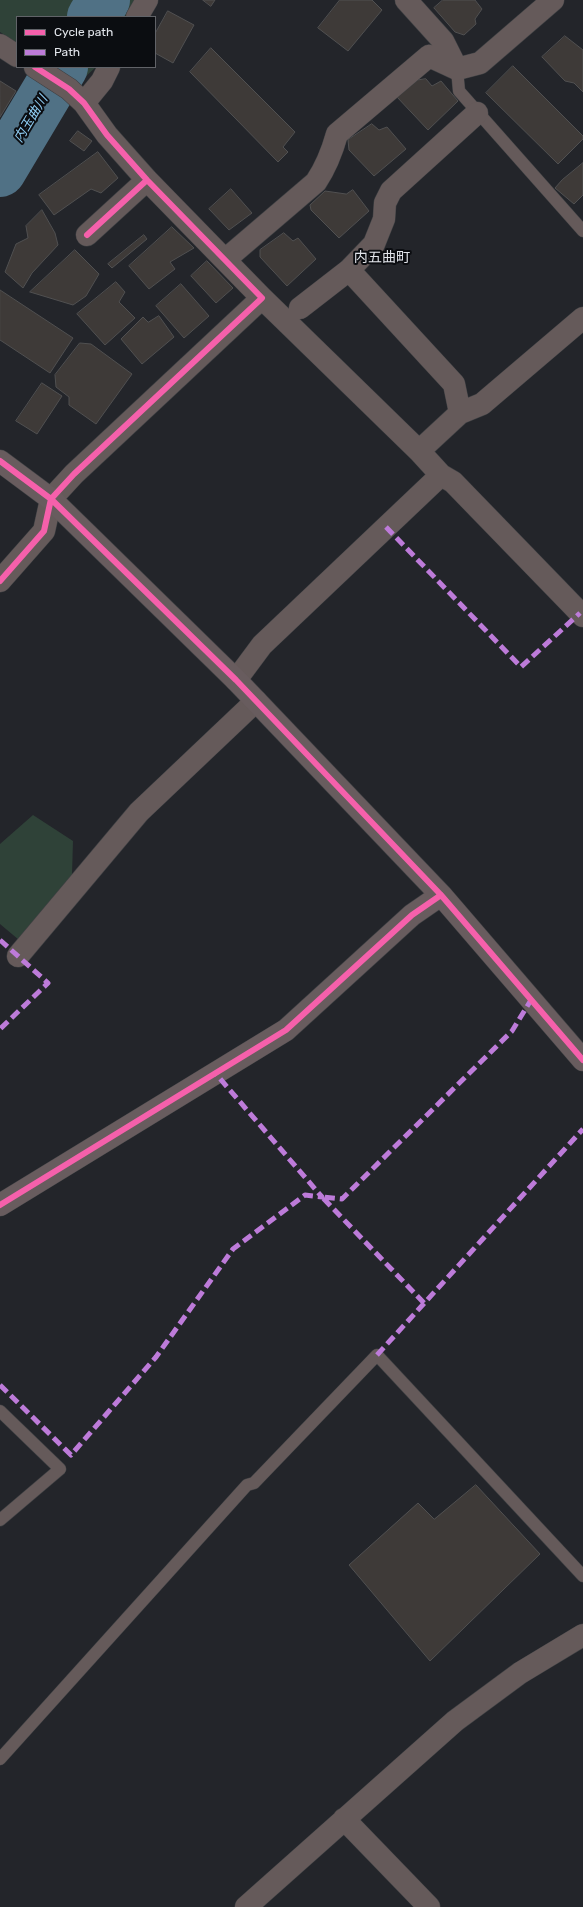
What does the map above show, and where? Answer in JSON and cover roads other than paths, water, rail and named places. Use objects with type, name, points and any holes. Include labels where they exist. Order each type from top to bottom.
[{"type":"street","points":[[139,16],[147,0]]},
{"type":"street","points":[[406,0],[443,41],[457,69]]},
{"type":"street","points":[[226,259],[316,182],[324,170],[332,153],[336,134],[429,56],[457,69],[480,63],[553,0]]},
{"type":"street","points":[[0,45],[16,55]]},
{"type":"street","points":[[36,68],[77,96],[107,135],[147,180],[226,259],[262,298],[419,450],[441,475],[453,482],[583,616]]},
{"type":"street","points":[[77,96],[102,80],[109,68]]},
{"type":"street","points":[[300,308],[349,270],[374,244],[384,219],[385,203],[391,191],[477,113]]},
{"type":"street","points":[[87,235],[147,180]]},
{"type":"street","points":[[349,270],[454,384],[460,413]]},
{"type":"street","points":[[0,581],[44,530],[51,500],[74,474],[262,298]]},
{"type":"street","points":[[419,450],[460,413],[482,404],[583,318]]},
{"type":"street","points":[[0,461],[51,500],[236,680],[441,895],[583,1060]]},
{"type":"street","points":[[236,680],[262,645],[441,475]]},
{"type":"street","points":[[18,956],[139,812],[256,701]]},
{"type":"street","points":[[0,1205],[286,1030],[412,915],[441,895]]},
{"type":"street","points":[[246,1907],[455,1721],[520,1673],[583,1635]]},
{"type":"street","points":[[344,1819],[429,1907]]},
{"type":"lane","points":[[457,69],[460,91],[477,113],[583,231]]},
{"type":"lane","points":[[0,1759],[247,1485],[254,1483],[378,1355],[583,1576]]},
{"type":"lane","points":[[0,1411],[60,1469],[0,1520]]},
{"type":"waterway","name":"内玉曲川","points":[[94,16],[104,0]]},
{"type":"waterway","name":"内玉曲川","points":[[0,171],[61,68]]},
{"type":"district","name":"内五曲町","points":[[382,258]]}]
